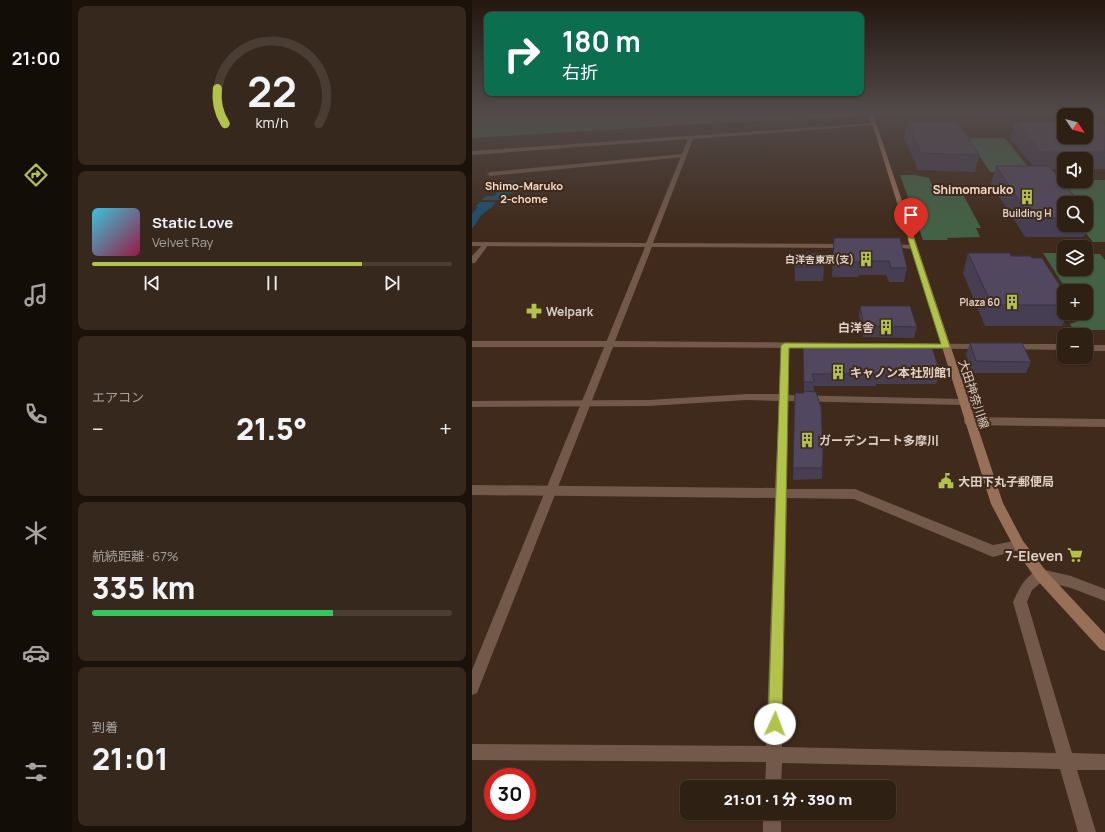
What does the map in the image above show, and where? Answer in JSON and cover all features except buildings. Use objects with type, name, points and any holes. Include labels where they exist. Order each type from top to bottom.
[{"type":"main road","name":"大田神奈川線","points":[[883,151],[997,504],[1019,545],[1041,575],[1105,644]]},
{"type":"street","points":[[472,153],[502,151]]},
{"type":"street","points":[[472,688],[649,245],[685,151]]},
{"type":"street","points":[[490,174],[683,156]]},
{"type":"street","points":[[472,244],[854,246]]},
{"type":"street","points":[[472,261],[486,244]]},
{"type":"street","points":[[885,246],[913,247]]},
{"type":"street","points":[[472,344],[1057,348]]},
{"type":"street","points":[[773,780],[785,345]]},
{"type":"street","points":[[1093,348],[1105,348]]},
{"type":"street","points":[[472,404],[648,403],[747,397],[963,402]]},
{"type":"street","points":[[969,421],[1105,422]]},
{"type":"street","points":[[472,490],[855,494],[993,551],[1019,545]]},
{"type":"street","points":[[1087,832],[1020,602],[1027,586],[1041,575],[1071,582],[1105,595]]},
{"type":"street","points":[[472,752],[774,755],[1105,762]]},
{"type":"street","points":[[772,820],[772,832]]},
{"type":"green space","points":[[976,151],[1015,151],[1032,172],[990,172]]},
{"type":"green space","points":[[900,175],[916,175],[929,178],[932,185],[959,187],[981,228],[976,228],[980,237],[947,238],[948,240],[923,240]]},
{"type":"green space","points":[[1043,180],[1057,180],[1057,188],[1093,188],[1093,180],[1105,180],[1105,242],[1093,242],[1093,240],[1085,232],[1093,232],[1093,196],[1058,196]]},
{"type":"green space","points":[[1043,253],[1057,253],[1057,275]]},
{"type":"green space","points":[[1093,254],[1100,254],[1105,260],[1105,330],[1093,330],[1093,328],[1072,328],[1070,324],[1080,320],[1093,320],[1093,284],[1063,284],[1058,276],[1093,276]]},
{"type":"water","points":[[515,181],[520,184],[516,187],[511,183],[505,186],[513,186],[519,190],[498,198],[501,200],[481,200],[486,196],[494,196],[501,187],[486,188],[502,182]]},
{"type":"water","points":[[480,202],[495,202],[481,216],[472,228],[472,214],[478,207],[475,207]]},
{"type":"place","name":"Building H","points":[[1027,197]]},
{"type":"place","name":"白洋舎東京(支)","points":[[866,259]]},
{"type":"place","name":"Plaza 60","points":[[1012,302]]},
{"type":"place","name":"Welpark","points":[[534,311]]},
{"type":"place","name":"白洋舎","points":[[886,327]]},
{"type":"place","name":"キャノン本社別館1","points":[[838,372]]},
{"type":"place","name":"ガーデンコート多摩川","points":[[807,440]]},
{"type":"place","name":"大田下丸子郵便局","points":[[946,481]]},
{"type":"place","name":"7-Eleven","points":[[1075,555]]},
{"type":"district","name":"Shimomaruko","points":[[973,189]]},
{"type":"district","name":"Shimo-Maruko 2-chome","points":[[524,191]]},
{"type":"route","points":[[775,724],[785,345],[946,347],[911,239]]}]
